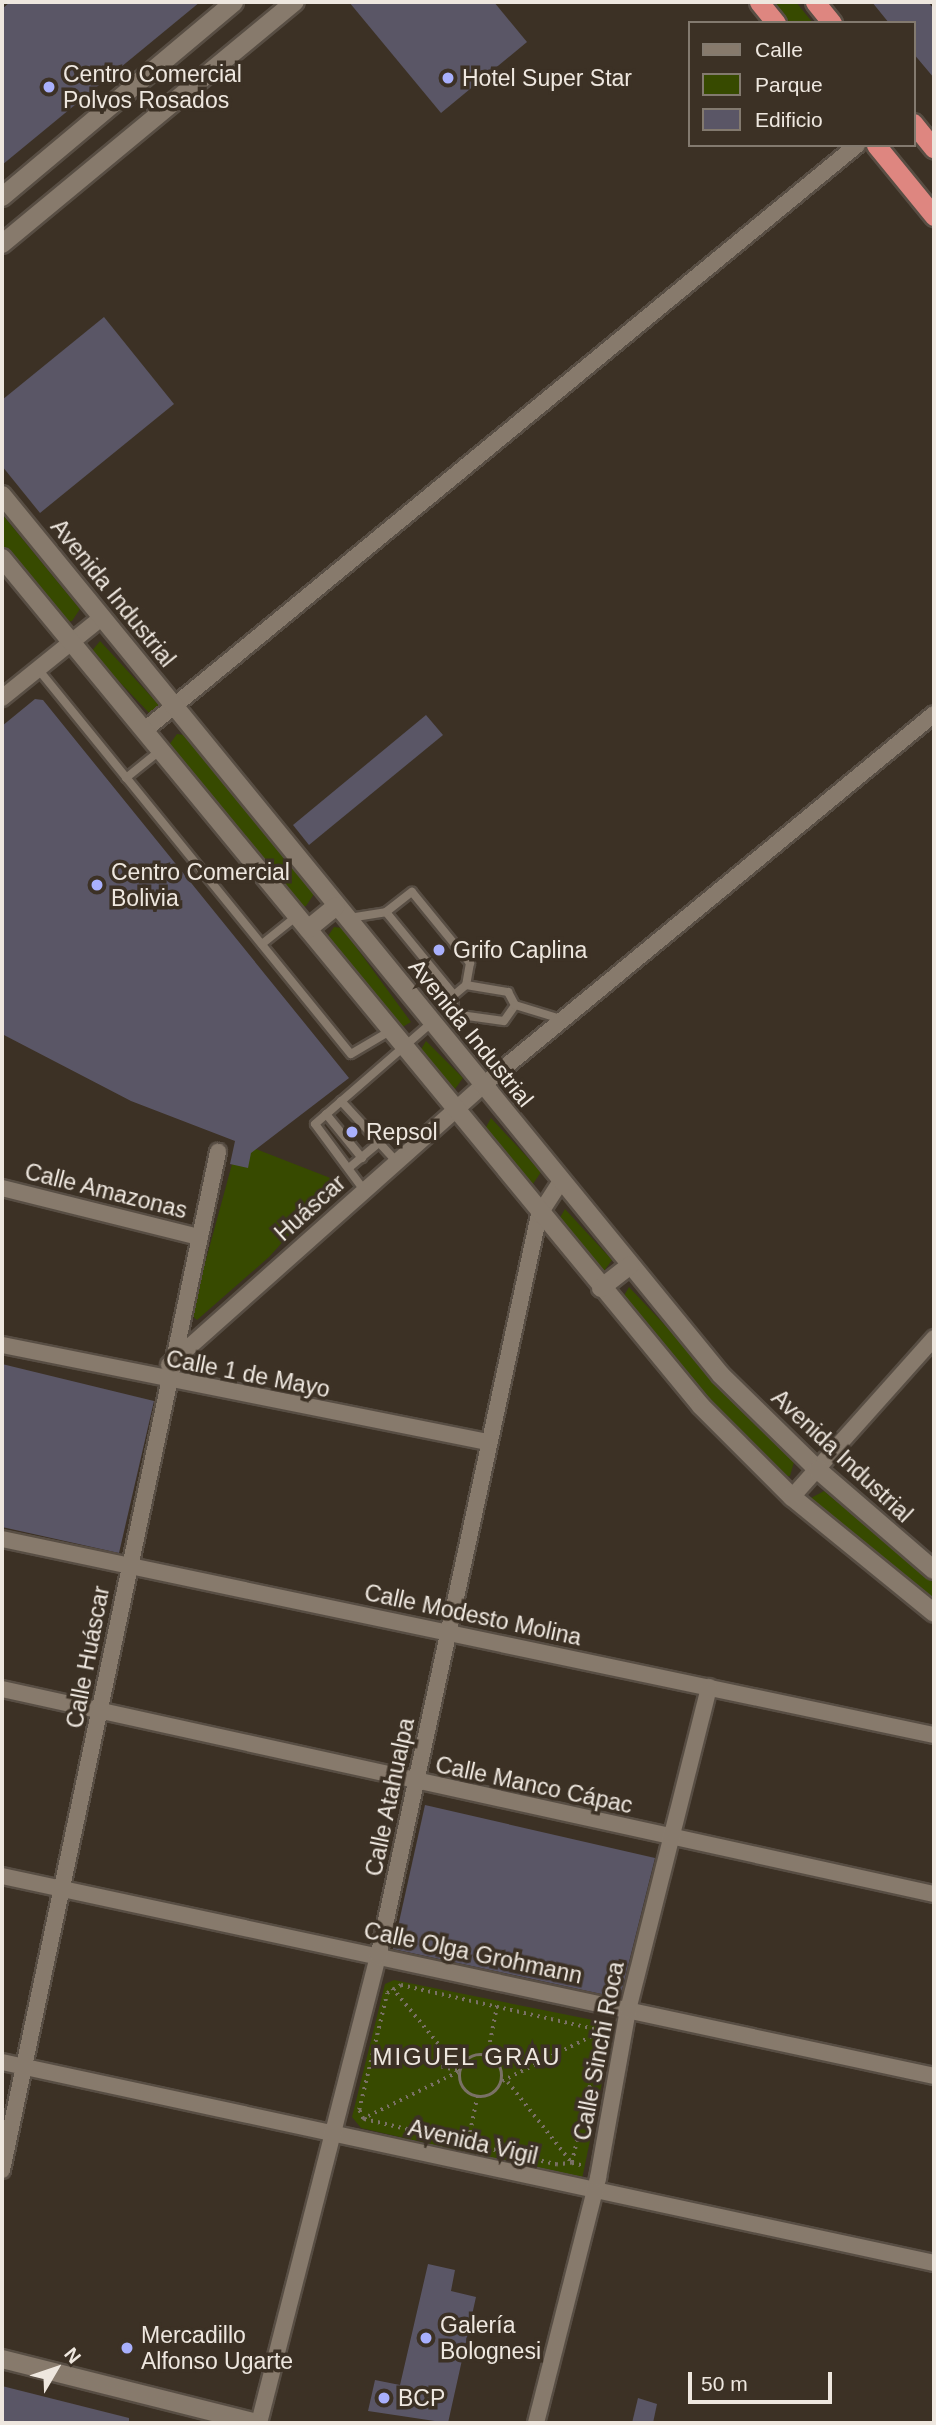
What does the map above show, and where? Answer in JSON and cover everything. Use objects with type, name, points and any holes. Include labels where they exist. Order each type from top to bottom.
[{"type":"highway","points":[[759,2],[774,21]]},
{"type":"highway","points":[[815,2],[830,21]]},
{"type":"highway","points":[[915,125],[934,149]]},
{"type":"highway","points":[[878,147],[934,216]]},
{"type":"main road","points":[[2,197],[234,2]]},
{"type":"main road","points":[[2,244],[295,2]]},
{"type":"main road","name":"Avenida Industrial","points":[[2,495],[721,1376],[818,1470],[934,1570]]},
{"type":"main road","points":[[2,558],[146,729],[539,1215],[702,1406],[792,1497],[934,1613]]},
{"type":"main road","points":[[302,923],[341,912]]},
{"type":"main road","points":[[601,1288],[630,1265]]},
{"type":"main road","points":[[2,2360],[183,2416],[258,2423]]},
{"type":"street","points":[[146,729],[175,708],[856,147]]},
{"type":"street","points":[[2,698],[101,618]]},
{"type":"street","name":"Huáscar","points":[[169,1365],[453,1110],[934,714]]},
{"type":"street","name":"Calle Huáscar","points":[[2,2170],[103,1708],[165,1382],[218,1152]]},
{"type":"street","name":"Calle Atahualpa","points":[[258,2423],[378,1957],[417,1784],[486,1442],[539,1215],[561,1181]]},
{"type":"street","name":"Calle Amazonas","points":[[2,1188],[198,1237]]},
{"type":"street","points":[[792,1497],[934,1338]]},
{"type":"street","name":"Calle 1 de Mayo","points":[[2,1345],[165,1382],[486,1442]]},
{"type":"street","name":"Calle Modesto Molina","points":[[2,1539],[128,1568],[448,1632],[934,1735]]},
{"type":"street","name":"Calle Sinchi Roca","points":[[536,2423],[594,2194],[628,2010],[669,1836],[709,1687]]},
{"type":"street","name":"Calle Manco Cápac","points":[[2,1689],[103,1708],[417,1784],[934,1894]]},
{"type":"street","name":"Calle Olga Grohmann","points":[[2,1876],[934,2076]]},
{"type":"street","name":"Avenida Vigil","points":[[2,2062],[333,2133],[594,2194],[934,2263]]},
{"type":"lane","points":[[38,669],[351,1054],[390,1031]]},
{"type":"lane","points":[[126,778],[162,749]]},
{"type":"lane","points":[[341,912],[386,912],[412,892],[470,963],[466,985],[454,995]]},
{"type":"lane","points":[[386,912],[454,995],[453,1014],[504,1021],[516,1005]]},
{"type":"lane","points":[[262,944],[302,923]]},
{"type":"lane","points":[[466,985],[509,992],[516,1005],[563,1019]]},
{"type":"lane","points":[[364,1190],[350,1167],[315,1124],[431,1023]]},
{"type":"lane","points":[[341,1101],[376,1145],[396,1161]]},
{"type":"lane","points":[[326,1114],[362,1158]]},
{"type":"lane","points":[[350,1167],[376,1145]]},
{"type":"path","points":[[391,1987],[496,2005],[603,2031]]},
{"type":"path","points":[[363,2119],[373,2051],[391,1987]]},
{"type":"path","points":[[391,1987],[460,2071],[461,2085],[477,2097],[491,2095],[502,2081]]},
{"type":"path","points":[[487,2056],[496,2005]]},
{"type":"path","points":[[502,2081],[508,2082],[603,2031]]},
{"type":"path","points":[[572,2163],[603,2031]]},
{"type":"path","points":[[373,2051],[460,2071]]},
{"type":"path","points":[[363,2119],[460,2071],[473,2057],[487,2056],[498,2064],[502,2081]]},
{"type":"path","points":[[508,2082],[572,2163]]},
{"type":"path","points":[[467,2146],[477,2097]]},
{"type":"path","points":[[363,2119],[467,2146],[572,2163]]},
{"type":"green space","points":[[773,2],[796,2],[811,21],[788,21]]},
{"type":"green space","points":[[2,514],[80,609],[72,621],[67,622],[2,544]]},
{"type":"green space","points":[[100,641],[159,705],[152,716],[91,652]]},
{"type":"green space","points":[[177,734],[185,735],[314,894],[306,906],[301,907],[169,745]]},
{"type":"green space","points":[[334,927],[342,928],[411,1022],[399,1029],[326,939]]},
{"type":"green space","points":[[426,1041],[463,1078],[455,1089],[419,1053]]},
{"type":"green space","points":[[491,1118],[541,1172],[533,1184],[484,1131]]},
{"type":"green space","points":[[238,1142],[338,1181],[269,1257],[197,1320],[191,1315]]},
{"type":"green space","points":[[565,1209],[612,1260],[604,1271],[558,1221]]},
{"type":"green space","points":[[629,1287],[794,1462],[790,1476],[782,1477],[718,1414],[622,1299]]},
{"type":"green space","points":[[824,1491],[934,1583],[934,1602],[813,1503],[811,1498]]},
{"type":"green space","points":[[394,1980],[608,2023],[612,2035],[582,2179],[361,2128],[352,2117],[385,1984]]},
{"type":"building","name":"Centro Comercial Polvos Rosados","points":[[10,2],[200,2],[2,165],[2,9]]},
{"type":"building","name":"Hotel Super Star","points":[[349,2],[494,2],[527,42],[441,113]]},
{"type":"building","points":[[872,2],[928,2],[934,9],[934,78],[915,55],[915,21],[887,21]]},
{"type":"building","points":[[104,317],[174,404],[40,513],[2,466],[2,400]]},
{"type":"building","name":"Centro Comercial Bolivia","points":[[35,699],[43,700],[349,1078],[251,1153],[248,1168],[230,1164],[235,1141],[131,1101],[2,1034],[2,726]]},
{"type":"building","points":[[426,715],[443,735],[309,845],[293,825]]},
{"type":"building","points":[[2,1364],[154,1401],[119,1553],[2,1527]]},
{"type":"building","points":[[425,1805],[655,1858],[620,1998],[393,1949]]},
{"type":"building","points":[[428,2264],[455,2270],[451,2291],[476,2297],[448,2423],[368,2411],[375,2380],[400,2385]]},
{"type":"building","points":[[2,2386],[129,2418],[129,2423],[2,2423]]},
{"type":"building","points":[[638,2398],[657,2404],[653,2423],[632,2423]]},
{"type":"place","name":"Hotel Super Star","points":[[448,78]]},
{"type":"place","name":"Centro Comercial Polvos Rosados","points":[[49,87]]},
{"type":"place","name":"Centro Comercial Bolivia","points":[[97,885]]},
{"type":"place","name":"Grifo Caplina","points":[[439,950]]},
{"type":"place","name":"Repsol","points":[[352,1132]]},
{"type":"place","name":"Galería Bolognesi","points":[[426,2338]]},
{"type":"place","name":"Mercadillo Alfonso Ugarte","points":[[127,2348]]},
{"type":"place","name":"BCP","points":[[384,2398]]},
{"type":"district","name":"MIGUEL GRAU","points":[[467,2057]]}]
